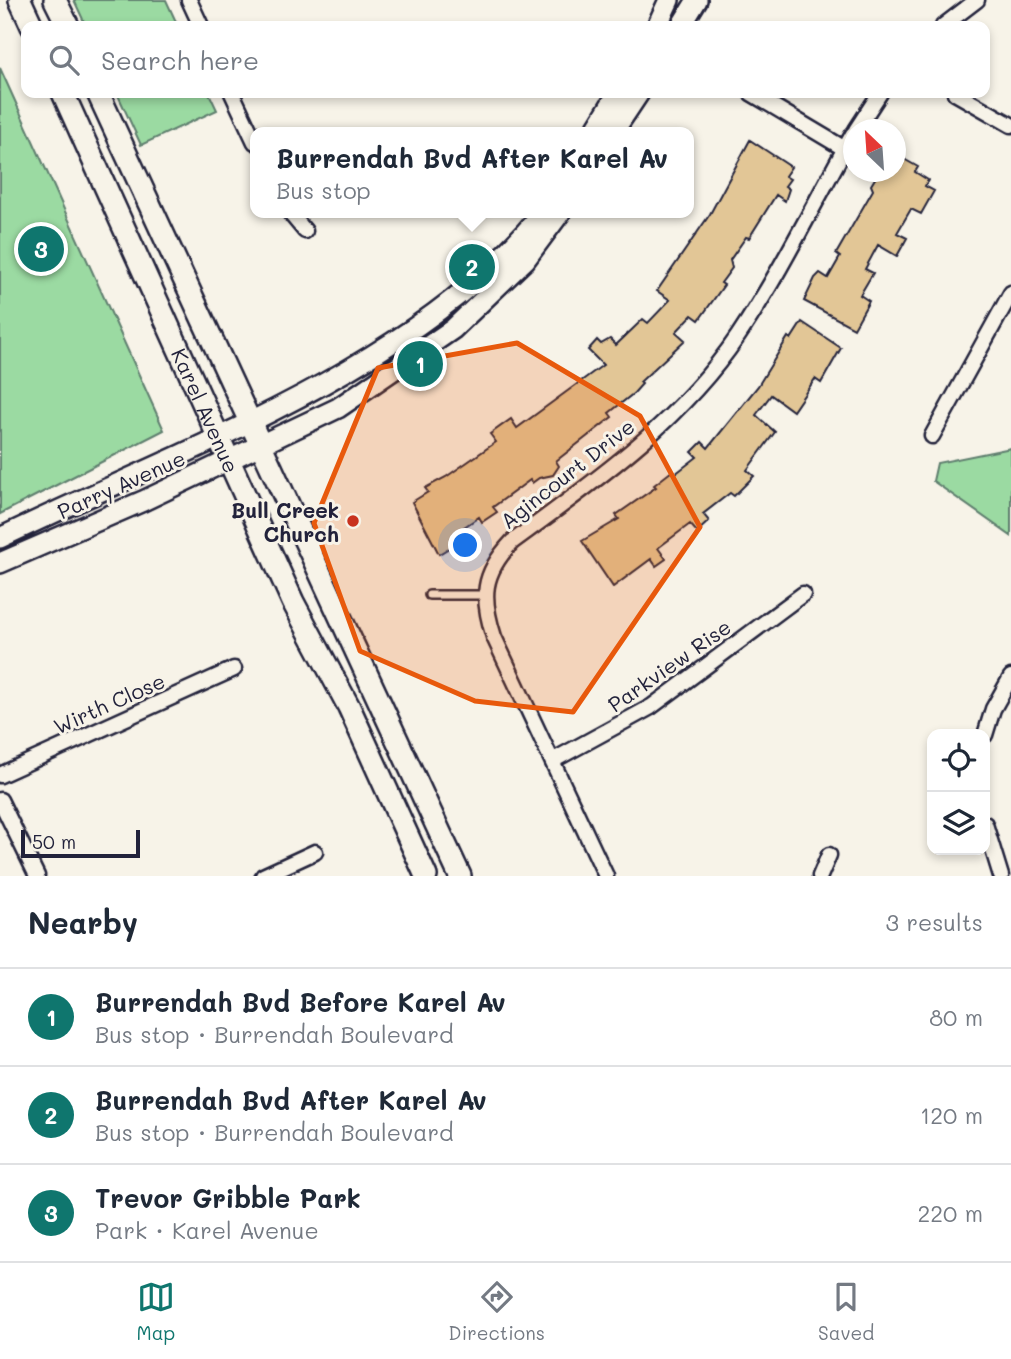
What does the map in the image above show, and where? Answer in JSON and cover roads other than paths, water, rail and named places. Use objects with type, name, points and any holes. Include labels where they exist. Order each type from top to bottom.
[{"type":"main road","points":[[20,0],[30,21]]},
{"type":"main road","points":[[55,0],[66,21]]},
{"type":"main road","points":[[659,21],[669,0]]},
{"type":"main road","points":[[684,21],[696,0]]},
{"type":"main road","name":"Karel Avenue","points":[[65,98],[293,601],[349,707],[426,876]]},
{"type":"main road","name":"Karel Avenue","points":[[100,98],[460,876]]},
{"type":"main road","points":[[597,127],[615,98]]},
{"type":"main road","points":[[616,127],[636,98]]},
{"type":"main road","name":"Parry Avenue","points":[[0,538],[218,436],[348,369],[443,306],[499,262],[538,218]]},
{"type":"main road","name":"Parry Avenue","points":[[0,563],[338,408],[453,329],[525,260],[556,218]]},
{"type":"street","points":[[189,0],[199,21]]},
{"type":"street","points":[[950,21],[977,0]]},
{"type":"street","points":[[234,98],[250,131]]},
{"type":"street","points":[[759,98],[843,148]]},
{"type":"street","name":"Agincourt Drive","points":[[863,119],[877,98]]},
{"type":"street","points":[[964,98],[1011,125]]},
{"type":"street","name":"Agincourt Drive","points":[[484,595],[489,574],[500,555],[512,542],[611,470],[673,413],[737,338],[843,152]]},
{"type":"street","points":[[294,218],[305,231]]},
{"type":"street","points":[[932,436],[1011,293]]},
{"type":"street","name":"Parkview Rise","points":[[552,761],[651,706],[803,594]]},
{"type":"street","points":[[484,595],[485,611],[494,637],[606,876]]},
{"type":"street","name":"Wirth Close","points":[[0,775],[234,669]]},
{"type":"street","points":[[987,729],[993,709],[1011,677]]},
{"type":"street","points":[[0,800],[37,876]]},
{"type":"street","points":[[990,840],[1001,876]]},
{"type":"street","points":[[263,876],[315,852]]},
{"type":"street","points":[[820,876],[829,855]]},
{"type":"lane","points":[[429,595],[484,595]]},
{"type":"place","name":"Trevor Gribble Park","points":[[41,249]]},
{"type":"place","name":"Burrendah Bvd After Karel Av","points":[[472,267]]},
{"type":"place","name":"Burrendah Bvd Before Karel Av","points":[[420,364]]},
{"type":"place","name":"Bull Creek Church","points":[[353,521]]}]
